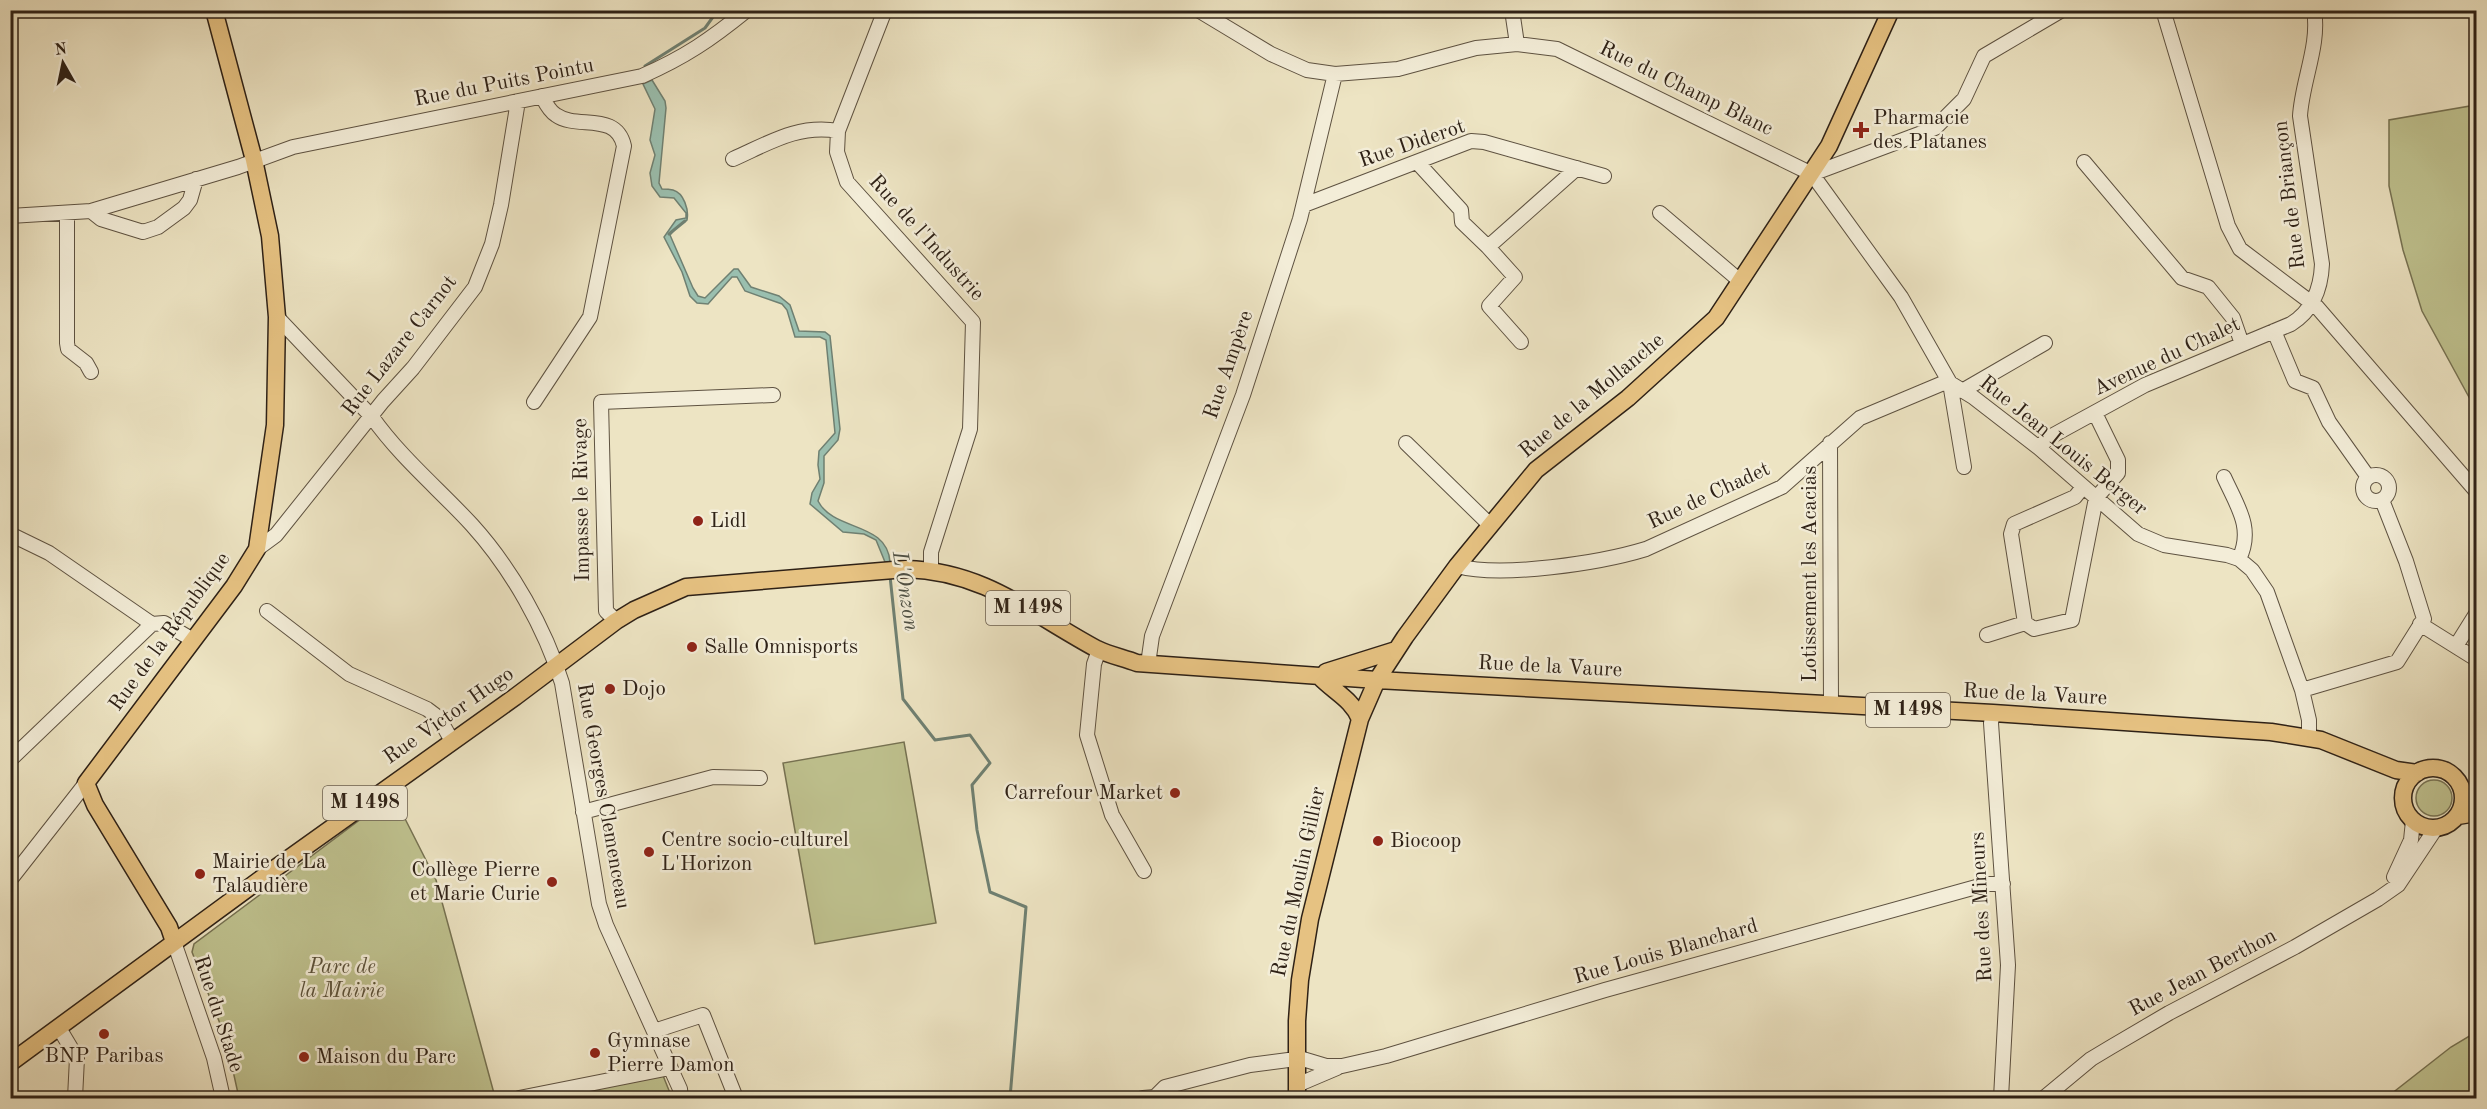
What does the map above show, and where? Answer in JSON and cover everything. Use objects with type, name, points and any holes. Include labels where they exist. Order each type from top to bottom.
[{"type":"main road","name":"Rue de la République","points":[[86,783],[234,586],[257,549],[275,425],[277,317],[270,237],[254,160],[214,10]]},
{"type":"main road","name":"Rue de la Mollanche","points":[[1377,680],[1457,566],[1536,470],[1628,398],[1716,318],[1779,220],[1812,174],[1834,136],[1891,10]]},
{"type":"main road","name":"Rue Victor Hugo","points":[[10,1063],[616,621],[651,601],[686,587],[882,571],[931,570]]},
{"type":"main road","name":"M 1498","points":[[931,570],[985,585],[1040,614],[1099,650],[1137,663],[1407,682]]},
{"type":"main road","points":[[1314,676],[1396,650]]},
{"type":"main road","points":[[1314,676],[1350,701],[1362,716],[1391,691],[1407,682]]},
{"type":"main road","name":"Rue du Moulin Gillier","points":[[1297,1092],[1296,1058],[1300,980],[1310,919],[1362,716],[1377,680]]},
{"type":"main road","name":"Rue de la Vaure","points":[[1407,682],[1993,713],[2271,732],[2309,737],[2346,748],[2369,760]]},
{"type":"main road","name":"M 1498","points":[[2369,760],[2396,770],[2417,773],[2426,769],[2442,770],[2456,777],[2470,795]]},
{"type":"main road","name":"M 1498","points":[[2369,760],[2403,795],[2405,809],[2413,820]]},
{"type":"main road","points":[[2403,795],[2410,780],[2417,773]]},
{"type":"main road","points":[[86,783],[95,805],[169,927],[174,942]]},
{"type":"main road","points":[[2458,816],[2470,795]]},
{"type":"main road","points":[[2413,820],[2424,827],[2436,828],[2458,816],[2476,813]]},
{"type":"street","name":"Rue du Puits Pointu","points":[[10,216],[92,211],[238,167],[293,147],[642,76],[682,58],[710,40],[747,10]]},
{"type":"street","name":"Rue de l'Industrie","points":[[885,10],[838,131],[837,152],[847,182],[973,322],[970,429],[931,552],[931,570]]},
{"type":"street","name":"Rue du Champ Blanc","points":[[1197,10],[1271,54],[1307,70],[1335,74],[1398,69],[1476,48],[1517,44],[1557,49],[1812,174]]},
{"type":"street","points":[[1512,10],[1517,44]]},
{"type":"street","points":[[1812,174],[1935,128],[1964,99],[1984,56],[2061,10]]},
{"type":"street","points":[[2163,10],[2228,226],[2240,249],[2311,303],[2476,491]]},
{"type":"street","name":"Rue de Briançon","points":[[2311,303],[2320,286],[2322,264],[2300,116],[2315,33],[2314,10]]},
{"type":"street","name":"Rue Ampère","points":[[1148,664],[1152,636],[1243,394],[1305,205],[1335,74]]},
{"type":"street","points":[[534,402],[590,317],[624,146],[622,135],[613,128],[593,122],[565,120],[554,115],[542,96]]},
{"type":"street","name":"Rue Lazare Carnot","points":[[257,549],[276,535],[475,287],[492,244],[501,205],[518,101]]},
{"type":"street","points":[[733,159],[800,130],[820,128],[838,131]]},
{"type":"street","name":"Rue Diderot","points":[[1305,205],[1471,141],[1484,142],[1604,176]]},
{"type":"street","points":[[1417,162],[1461,210],[1462,222],[1515,277],[1489,306],[1521,342]]},
{"type":"street","points":[[2084,162],[2182,278],[2208,286],[2233,318],[2242,344]]},
{"type":"street","points":[[1488,247],[1576,168]]},
{"type":"street","name":"Rue Jean Louis Berger","points":[[1812,174],[1901,297],[1933,357],[1956,387],[2039,448],[2122,522],[2151,541],[2209,551],[2239,560],[2252,570],[2266,592],[2302,690],[2309,720],[2309,737]]},
{"type":"street","points":[[92,211],[101,219],[143,232],[158,227],[184,208],[190,200],[196,179]]},
{"type":"street","points":[[67,213],[68,349],[86,363],[91,372]]},
{"type":"street","points":[[1660,213],[1740,281]]},
{"type":"street","name":"Avenue du Chalet","points":[[2039,448],[2048,438],[2145,385],[2299,319],[2311,303]]},
{"type":"street","name":"Rue Georges Clemenceau","points":[[277,317],[372,417],[385,436],[473,526],[523,593],[557,666],[568,713],[599,904],[606,925],[680,1089],[681,1098]]},
{"type":"street","points":[[2274,331],[2295,381],[2313,388],[2329,422],[2368,477],[2380,476],[2388,482],[2389,492],[2382,500],[2406,561],[2424,619],[2397,662],[2302,690]]},
{"type":"street","name":"Rue de Chadet","points":[[1457,566],[1485,571],[1546,567],[1626,555],[1646,549],[1782,487],[1860,418],[1931,388],[1956,387],[2045,343]]},
{"type":"street","points":[[1956,387],[1964,467]]},
{"type":"street","name":"Impasse le Rivage","points":[[616,621],[606,611],[601,402],[773,395]]},
{"type":"street","points":[[2083,487],[2075,497],[2014,524],[2011,534],[2025,623],[2034,629],[2072,620],[2096,498],[2115,479],[2120,467],[2095,413]]},
{"type":"street","points":[[1406,443],[1490,525]]},
{"type":"street","name":"Lotissement les Acacias","points":[[1830,443],[1831,705]]},
{"type":"street","points":[[2224,477],[2246,531],[2246,541],[2239,560]]},
{"type":"street","points":[[10,534],[49,553],[152,624],[165,623],[193,640]]},
{"type":"street","points":[[267,612],[349,674],[427,709],[439,718],[452,741]]},
{"type":"street","points":[[2456,646],[2476,614]]},
{"type":"street","points":[[1987,635],[2025,623]]},
{"type":"street","points":[[10,760],[152,624]]},
{"type":"street","points":[[2421,624],[2476,659]]},
{"type":"street","points":[[1099,650],[1094,663],[1088,735],[1112,815],[1144,871]]},
{"type":"street","name":"Rue des Mineurs","points":[[1993,713],[1991,723],[2008,965],[2001,1098]]},
{"type":"street","points":[[583,812],[712,777],[760,778]]},
{"type":"street","name":"Rue de la République","points":[[10,880],[86,783]]},
{"type":"street","points":[[2387,892],[2411,840],[2413,820]]},
{"type":"street","name":"Rue Jean Berthon","points":[[2044,1098],[2091,1059],[2169,1013],[2295,948],[2398,885],[2436,828]]},
{"type":"street","name":"Rue Louis Blanchard","points":[[1296,1058],[1326,1066],[1342,1066],[1394,1053],[1716,958],[1987,884],[2003,884]]},
{"type":"street","name":"Rue du Stade","points":[[174,942],[213,1058],[223,1098]]},
{"type":"street","points":[[654,1031],[703,1015],[736,1098]]},
{"type":"street","points":[[59,1028],[77,1058],[75,1098]]},
{"type":"street","points":[[1151,1098],[1165,1087],[1250,1065],[1296,1058]]},
{"type":"street","name":"Rue Louis Blanchard","points":[[1297,1092],[1342,1066]]},
{"type":"street","points":[[519,1098],[670,1068]]},
{"type":"green space","points":[[2476,105],[2476,410],[2422,311],[2403,250],[2389,186],[2389,120]]},
{"type":"green space","points":[[904,742],[936,923],[815,944],[783,763]]},
{"type":"green space","points":[[2434,780],[2447,785],[2452,798],[2447,811],[2434,816],[2421,811],[2416,798],[2421,785]]},
{"type":"green space","name":"Parc de la Mairie","points":[[393,795],[436,880],[495,1097],[239,1098],[226,1039],[192,952],[194,944]]},
{"type":"green space","points":[[2476,1032],[2476,1098],[2386,1098],[2451,1047]]},
{"type":"green space","points":[[662,1073],[672,1098],[541,1098]]},
{"type":"shaded area","points":[[652,80],[665,101],[666,108],[659,183],[662,189],[677,192],[683,198],[686,207],[687,220],[670,235],[693,288],[698,296],[705,298],[734,269],[738,269],[751,287],[779,296],[790,305],[799,331],[825,332],[830,336],[840,429],[838,440],[824,456],[824,483],[818,501],[836,518],[880,540],[887,549],[890,562],[885,562],[876,540],[864,534],[843,532],[810,504],[812,493],[820,479],[819,451],[835,433],[826,340],[820,337],[795,337],[787,310],[782,304],[745,291],[737,277],[732,277],[708,304],[697,303],[690,296],[682,272],[664,237],[676,220],[686,218],[686,213],[674,198],[660,197],[652,186],[650,173],[655,155],[650,140],[655,109],[643,84]]},
{"type":"waterway","name":"L'Onzon","points":[[645,66],[705,28],[718,10]]},
{"type":"waterway","name":"L'Onzon","points":[[669,234],[685,221]]},
{"type":"waterway","name":"L'Onzon","points":[[890,576],[903,699],[935,740],[970,735],[990,763],[972,785],[977,830],[990,892],[1026,907],[1010,1098]]},
{"type":"place","name":"Pharmacie des Platanes","points":[[1861,130]]},
{"type":"place","name":"Lidl","points":[[698,521]]},
{"type":"place","name":"Salle Omnisports","points":[[692,647]]},
{"type":"place","name":"Dojo","points":[[610,689]]},
{"type":"place","name":"Carrefour Market","points":[[1175,793]]},
{"type":"place","name":"Biocoop","points":[[1378,841]]},
{"type":"place","name":"Centre socio-culturel L'Horizon","points":[[649,852]]},
{"type":"place","name":"Mairie de La Talaudière","points":[[200,874]]},
{"type":"place","name":"Collège Pierre et Marie Curie","points":[[552,882]]},
{"type":"place","name":"BNP Paribas","points":[[104,1034]]},
{"type":"place","name":"Gymnase Pierre Damon","points":[[595,1053]]},
{"type":"place","name":"Maison du Parc","points":[[304,1057]]}]
